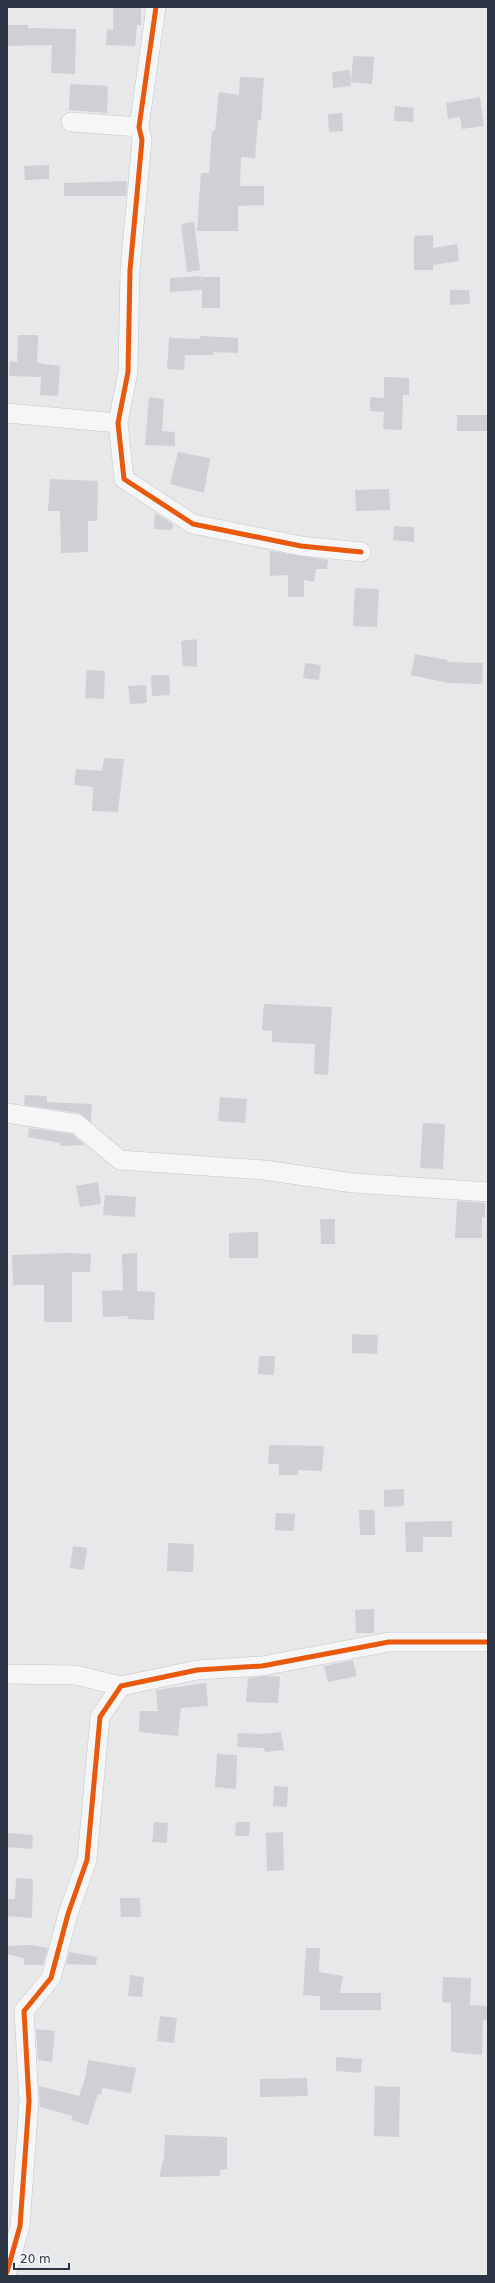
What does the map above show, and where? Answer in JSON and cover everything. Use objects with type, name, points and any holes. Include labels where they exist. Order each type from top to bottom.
[{"type":"street","points":[[156,7],[140,127],[142,140],[130,270],[128,372],[118,423],[124,479],[193,524],[301,546],[361,552]]},
{"type":"street","points":[[70,122],[140,127]]},
{"type":"street","points":[[7,413],[118,423]]},
{"type":"street","points":[[7,1113],[77,1124],[120,1160],[264,1170],[353,1183],[488,1192]]},
{"type":"street","points":[[7,1674],[75,1675],[121,1686],[197,1670],[262,1666],[389,1642],[488,1642]]},
{"type":"street","points":[[7,2272],[20,2226],[29,2101],[15,2010],[51,1978],[68,1914],[87,1860],[100,1717],[121,1686]]},
{"type":"building","points":[[113,7],[141,7],[141,25],[137,25],[135,46],[106,45],[107,29],[113,30]]},
{"type":"building","points":[[7,25],[28,25],[28,28],[76,29],[75,74],[51,73],[52,45],[7,46]]},
{"type":"building","points":[[353,56],[374,57],[372,84],[351,82]]},
{"type":"building","points":[[350,70],[351,86],[333,88],[332,72]]},
{"type":"building","points":[[240,77],[264,78],[261,120],[258,120],[255,158],[241,157],[240,186],[264,186],[264,205],[238,206],[238,231],[197,231],[201,173],[209,173],[212,131],[215,131],[219,92],[239,95]]},
{"type":"building","points":[[70,84],[108,86],[107,113],[69,110]]},
{"type":"building","points":[[480,97],[484,126],[462,129],[460,117],[448,119],[446,103]]},
{"type":"building","points":[[395,106],[414,108],[413,122],[394,121]]},
{"type":"building","points":[[342,113],[343,131],[329,132],[328,114]]},
{"type":"building","points":[[49,165],[49,179],[25,180],[24,166]]},
{"type":"building","points":[[127,181],[126,196],[64,196],[64,183]]},
{"type":"building","points":[[194,222],[200,270],[187,272],[181,224]]},
{"type":"building","points":[[433,235],[433,248],[457,244],[459,261],[433,265],[433,270],[414,270],[414,236]]},
{"type":"building","points":[[201,276],[202,286],[202,277],[220,277],[220,308],[202,308],[202,290],[170,292],[170,278]]},
{"type":"building","points":[[450,290],[469,290],[470,304],[450,305]]},
{"type":"building","points":[[18,335],[38,335],[37,363],[60,366],[58,396],[40,395],[41,377],[9,376],[10,361],[17,362]]},
{"type":"building","points":[[200,336],[238,338],[238,353],[213,352],[213,355],[185,355],[184,370],[167,369],[169,338],[200,339]]},
{"type":"building","points":[[384,377],[409,378],[409,395],[403,395],[402,430],[383,429],[384,412],[370,411],[370,397],[384,398]]},
{"type":"building","points":[[149,397],[164,399],[162,431],[175,432],[175,446],[145,445]]},
{"type":"building","points":[[457,415],[488,415],[488,431],[457,431]]},
{"type":"building","points":[[178,452],[210,458],[204,493],[170,484]]},
{"type":"building","points":[[50,479],[98,481],[97,521],[88,521],[88,552],[61,553],[60,511],[48,511]]},
{"type":"building","points":[[389,489],[390,510],[356,511],[355,490]]},
{"type":"building","points":[[155,513],[173,524],[172,530],[154,529]]},
{"type":"building","points":[[394,526],[414,527],[414,542],[393,540]]},
{"type":"building","points":[[270,551],[328,560],[327,569],[316,569],[314,582],[304,580],[304,597],[288,597],[288,575],[270,576]]},
{"type":"building","points":[[355,588],[379,589],[377,627],[353,626]]},
{"type":"building","points":[[197,639],[197,667],[183,666],[181,641]]},
{"type":"building","points":[[415,654],[447,660],[447,662],[483,663],[482,684],[448,683],[411,675]]},
{"type":"building","points":[[305,663],[321,665],[319,680],[303,678]]},
{"type":"building","points":[[87,670],[105,671],[104,699],[85,698]]},
{"type":"building","points":[[151,675],[169,675],[170,695],[152,696]]},
{"type":"building","points":[[146,685],[147,703],[130,704],[128,686]]},
{"type":"building","points":[[104,758],[124,759],[118,812],[92,811],[93,787],[74,785],[76,769],[102,771]]},
{"type":"building","points":[[264,1004],[332,1007],[328,1075],[314,1074],[315,1044],[272,1042],[272,1031],[262,1030]]},
{"type":"building","points":[[25,1095],[47,1096],[47,1102],[92,1104],[91,1122],[79,1113],[24,1105]]},
{"type":"building","points":[[220,1097],[247,1099],[245,1123],[218,1121]]},
{"type":"building","points":[[423,1123],[445,1124],[443,1169],[420,1168]]},
{"type":"building","points":[[29,1128],[72,1134],[85,1145],[60,1146],[60,1143],[28,1137]]},
{"type":"building","points":[[98,1182],[101,1204],[80,1207],[76,1186]]},
{"type":"building","points":[[105,1195],[136,1197],[135,1217],[103,1215]]},
{"type":"building","points":[[457,1201],[485,1203],[485,1217],[482,1217],[482,1238],[455,1238]]},
{"type":"building","points":[[320,1219],[335,1219],[335,1244],[321,1244]]},
{"type":"building","points":[[258,1232],[258,1258],[229,1258],[229,1233]]},
{"type":"building","points":[[68,1253],[91,1254],[90,1272],[72,1272],[72,1322],[44,1322],[44,1285],[13,1285],[12,1255]]},
{"type":"building","points":[[137,1253],[137,1291],[155,1292],[154,1320],[127,1319],[128,1316],[103,1317],[102,1291],[123,1290],[122,1254]]},
{"type":"building","points":[[352,1334],[378,1335],[377,1354],[352,1353]]},
{"type":"building","points":[[259,1356],[275,1356],[274,1375],[258,1374]]},
{"type":"building","points":[[269,1445],[324,1446],[322,1471],[298,1470],[298,1475],[279,1475],[279,1464],[268,1464]]},
{"type":"building","points":[[404,1489],[404,1506],[384,1507],[384,1490]]},
{"type":"building","points":[[359,1510],[375,1510],[375,1535],[360,1535]]},
{"type":"building","points":[[276,1513],[295,1514],[294,1531],[275,1530]]},
{"type":"building","points":[[452,1521],[452,1537],[423,1537],[423,1552],[406,1552],[405,1522]]},
{"type":"building","points":[[168,1543],[194,1544],[193,1572],[167,1571]]},
{"type":"building","points":[[73,1546],[87,1548],[84,1570],[70,1568]]},
{"type":"building","points":[[374,1609],[374,1633],[356,1633],[355,1610]]},
{"type":"building","points":[[353,1660],[357,1676],[328,1682],[324,1666]]},
{"type":"building","points":[[267,1676],[280,1677],[278,1703],[246,1702],[248,1678]]},
{"type":"building","points":[[206,1683],[208,1706],[181,1708],[178,1736],[139,1732],[140,1711],[158,1711],[156,1690]]},
{"type":"building","points":[[281,1732],[284,1750],[265,1752],[264,1748],[237,1747],[238,1733],[263,1734]]},
{"type":"building","points":[[217,1754],[237,1755],[236,1789],[215,1787]]},
{"type":"building","points":[[274,1786],[288,1787],[287,1807],[273,1806]]},
{"type":"building","points":[[154,1822],[168,1823],[167,1843],[152,1842]]},
{"type":"building","points":[[236,1822],[250,1822],[249,1836],[235,1836]]},
{"type":"building","points":[[283,1832],[284,1870],[267,1871],[266,1833]]},
{"type":"building","points":[[7,1833],[33,1835],[32,1849],[7,1847]]},
{"type":"building","points":[[16,1878],[33,1879],[32,1918],[7,1916],[8,1899],[15,1899]]},
{"type":"building","points":[[120,1898],[140,1898],[141,1917],[121,1917]]},
{"type":"building","points":[[30,1945],[48,1948],[43,1965],[24,1965],[24,1958],[7,1954],[7,1946]]},
{"type":"building","points":[[306,1948],[320,1948],[319,1972],[343,1976],[340,1993],[381,1993],[381,2010],[320,2010],[320,1996],[303,1995]]},
{"type":"building","points":[[69,1952],[97,1957],[96,1965],[66,1964]]},
{"type":"building","points":[[130,1975],[144,1977],[142,1997],[128,1996]]},
{"type":"building","points":[[443,1977],[471,1978],[470,2005],[488,2006],[488,2020],[483,2020],[482,2055],[451,2052],[451,2003],[442,2002]]},
{"type":"building","points":[[160,2016],[177,2018],[174,2043],[157,2041]]},
{"type":"building","points":[[36,2029],[55,2031],[52,2062],[38,2060]]},
{"type":"building","points":[[336,2057],[362,2059],[361,2073],[336,2071]]},
{"type":"building","points":[[88,2060],[136,2068],[131,2093],[102,2088],[101,2095],[98,2094],[88,2125],[71,2120],[73,2116],[40,2107],[39,2086],[79,2096],[85,2079]]},
{"type":"building","points":[[307,2078],[308,2096],[260,2097],[260,2079]]},
{"type":"building","points":[[375,2086],[400,2087],[399,2137],[374,2136]]},
{"type":"building","points":[[165,2135],[227,2137],[227,2169],[220,2170],[220,2176],[159,2177],[164,2157]]},
{"type":"cycle path","points":[[156,7],[139,127],[142,140],[130,270],[128,372],[118,423],[124,479],[193,524],[301,546],[361,552]]},
{"type":"cycle path","points":[[7,2272],[20,2226],[29,2101],[24,2011],[51,1978],[68,1914],[87,1860],[100,1717],[121,1686],[197,1670],[262,1666],[389,1642],[488,1642]]}]
